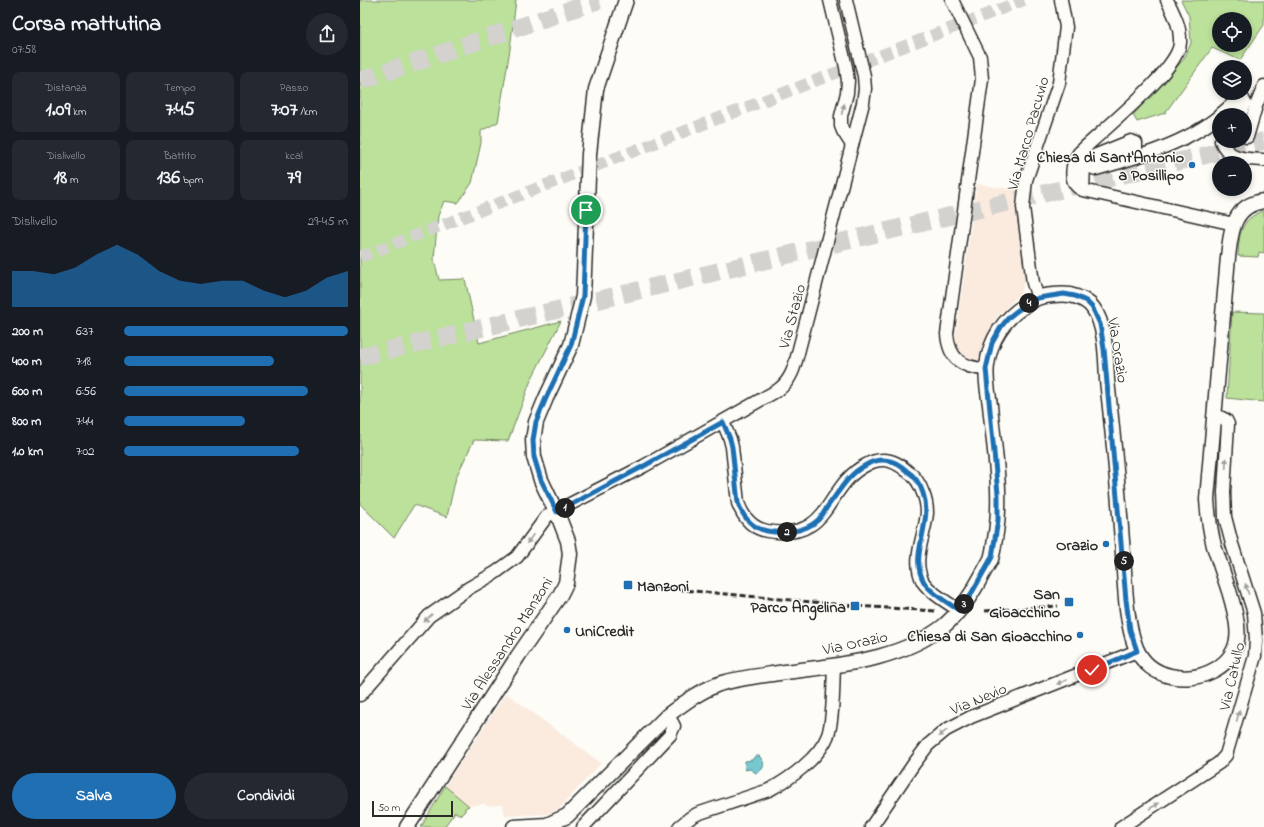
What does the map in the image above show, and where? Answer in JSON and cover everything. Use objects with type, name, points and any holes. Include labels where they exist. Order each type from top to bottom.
[{"type":"street","name":"Via Alessandro Manzoni","points":[[407,827],[518,656],[560,595],[566,582],[570,554],[568,541],[557,512],[541,480],[534,457],[533,440],[536,422],[571,345],[583,296],[589,154],[596,89],[626,0]]},
{"type":"street","points":[[830,0],[846,66],[848,81],[847,93],[841,116],[841,126],[852,144]]},
{"type":"street","name":"Via Stazio","points":[[360,695],[429,616],[517,557],[547,516],[644,466],[723,422],[778,390],[786,382],[793,370],[860,115],[865,89],[864,76],[846,0]]},
{"type":"street","points":[[952,0],[980,57],[982,79],[947,342],[950,351],[960,362],[970,367],[986,369]]},
{"type":"street","name":"Via Marco Pacuvio","points":[[1038,298],[1034,284],[1023,207],[1026,180],[1060,83],[1066,27],[1061,0]]},
{"type":"street","points":[[1167,0],[1178,23],[1180,32],[1179,50],[1164,73],[1122,114],[1085,146],[1075,159],[1072,173],[1074,182],[1078,188],[1083,190],[1234,224]]},
{"type":"street","points":[[1252,120],[1264,86]]},
{"type":"street","points":[[1228,108],[1238,100]]},
{"type":"street","points":[[1083,190],[1083,170],[1084,165],[1089,158],[1131,141],[1136,143],[1136,148],[1097,161],[1093,164],[1093,168],[1096,170],[1142,156],[1196,132],[1212,121]]},
{"type":"street","points":[[1225,148],[1236,157],[1243,159],[1264,160]]},
{"type":"street","name":"Via Orazio","points":[[514,827],[547,825],[567,816],[668,715],[685,701],[702,692],[720,684],[746,678],[834,665],[883,655],[908,647],[927,637],[947,623],[974,590],[992,557],[998,520],[998,494],[986,369],[992,343],[1001,327],[1009,317],[1038,298],[1064,294],[1075,296],[1086,301],[1092,307],[1100,324],[1112,426],[1126,600],[1130,630],[1137,651],[1152,667],[1174,678],[1187,678],[1205,675],[1220,667],[1233,653],[1238,636],[1237,618],[1213,543],[1208,519],[1214,414],[1228,256],[1234,224],[1241,210],[1247,206],[1264,201]]},
{"type":"street","name":"Via Catullo","points":[[1121,827],[1219,763],[1226,755],[1255,656],[1256,635],[1254,613],[1225,517],[1224,492],[1228,424],[1226,420],[1214,414]]},
{"type":"street","points":[[723,422],[732,447],[738,503],[741,511],[750,524],[763,530],[778,533],[791,532],[806,528],[818,520],[848,479],[860,468],[874,461],[883,460],[896,462],[912,474],[921,486],[927,503],[926,519],[918,564],[924,582],[944,601],[959,610]]},
{"type":"street","name":"Via Nevio","points":[[871,827],[928,745],[946,730],[971,717],[1137,651]]},
{"type":"street","points":[[679,827],[690,818],[698,814],[769,790],[778,785],[813,758],[824,744],[831,725],[834,665]]},
{"type":"street","points":[[583,827],[670,734],[674,726],[668,715]]},
{"type":"shaded area","points":[[977,184],[1018,190],[1019,221],[1025,279],[1021,293],[997,317],[991,327],[982,353],[977,361],[969,360],[957,349],[955,339]]},
{"type":"shaded area","points":[[506,693],[601,763],[560,808],[550,814],[505,816],[503,805],[486,806],[485,804],[469,806],[445,786]]},
{"type":"green space","points":[[360,0],[516,0],[510,49],[498,122],[481,131],[481,143],[472,183],[458,203],[444,201],[438,216],[434,259],[439,280],[465,279],[479,343],[561,321],[531,380],[508,441],[474,440],[456,477],[447,517],[414,505],[394,538],[360,504]]},
{"type":"green space","points":[[1181,0],[1264,0],[1264,25],[1252,42],[1252,12],[1212,12],[1212,48],[1165,113],[1137,122],[1133,115],[1184,59],[1191,43],[1189,16]]},
{"type":"green space","points":[[1221,52],[1245,52],[1240,60]]},
{"type":"green space","points":[[1264,211],[1264,253],[1259,252],[1258,257],[1238,256],[1242,228],[1250,218]]},
{"type":"green space","points":[[1232,312],[1264,313],[1264,402],[1227,398]]},
{"type":"green space","points":[[445,786],[469,806],[465,808],[465,811],[461,815],[455,812],[444,827],[421,827]]},
{"type":"water","points":[[755,756],[759,756],[763,761],[763,768],[756,773],[750,769],[745,770],[745,761],[752,760]]},
{"type":"tunnel","points":[[360,81],[599,0]]},
{"type":"tunnel","points":[[360,257],[1024,0]]},
{"type":"tunnel","points":[[360,357],[1264,141]]},
{"type":"railway","points":[[651,587],[855,606],[936,611]]},
{"type":"railway","points":[[985,611],[1058,606]]},
{"type":"place","name":"Chiesa di Sant'Antonio a Posillipo","points":[[1192,165]]},
{"type":"place","name":"Orazio","points":[[1106,544]]},
{"type":"place","name":"Manzoni","points":[[628,585]]},
{"type":"place","name":"San Gioacchino","points":[[1069,602]]},
{"type":"place","name":"Parco Angelina","points":[[855,606]]},
{"type":"place","name":"UniCredit","points":[[567,630]]},
{"type":"place","name":"Chiesa di San Gioacchino","points":[[1080,635]]},
{"type":"route","points":[[586,210],[583,296],[571,345],[536,422],[533,440],[534,457],[541,480],[557,512],[723,422],[730,439],[734,457],[738,503],[745,519],[750,524],[763,530],[778,533],[791,532],[806,528],[818,520],[848,479],[860,468],[874,461],[883,460],[896,462],[912,474],[921,486],[927,503],[927,513],[918,564],[924,582],[944,601],[959,610],[977,585],[992,557],[998,520],[998,494],[986,369],[992,343],[1001,327],[1009,317],[1038,298],[1064,294],[1075,296],[1086,301],[1096,312],[1100,324],[1104,349],[1120,511],[1126,600],[1130,630],[1137,651],[1092,670]]}]
